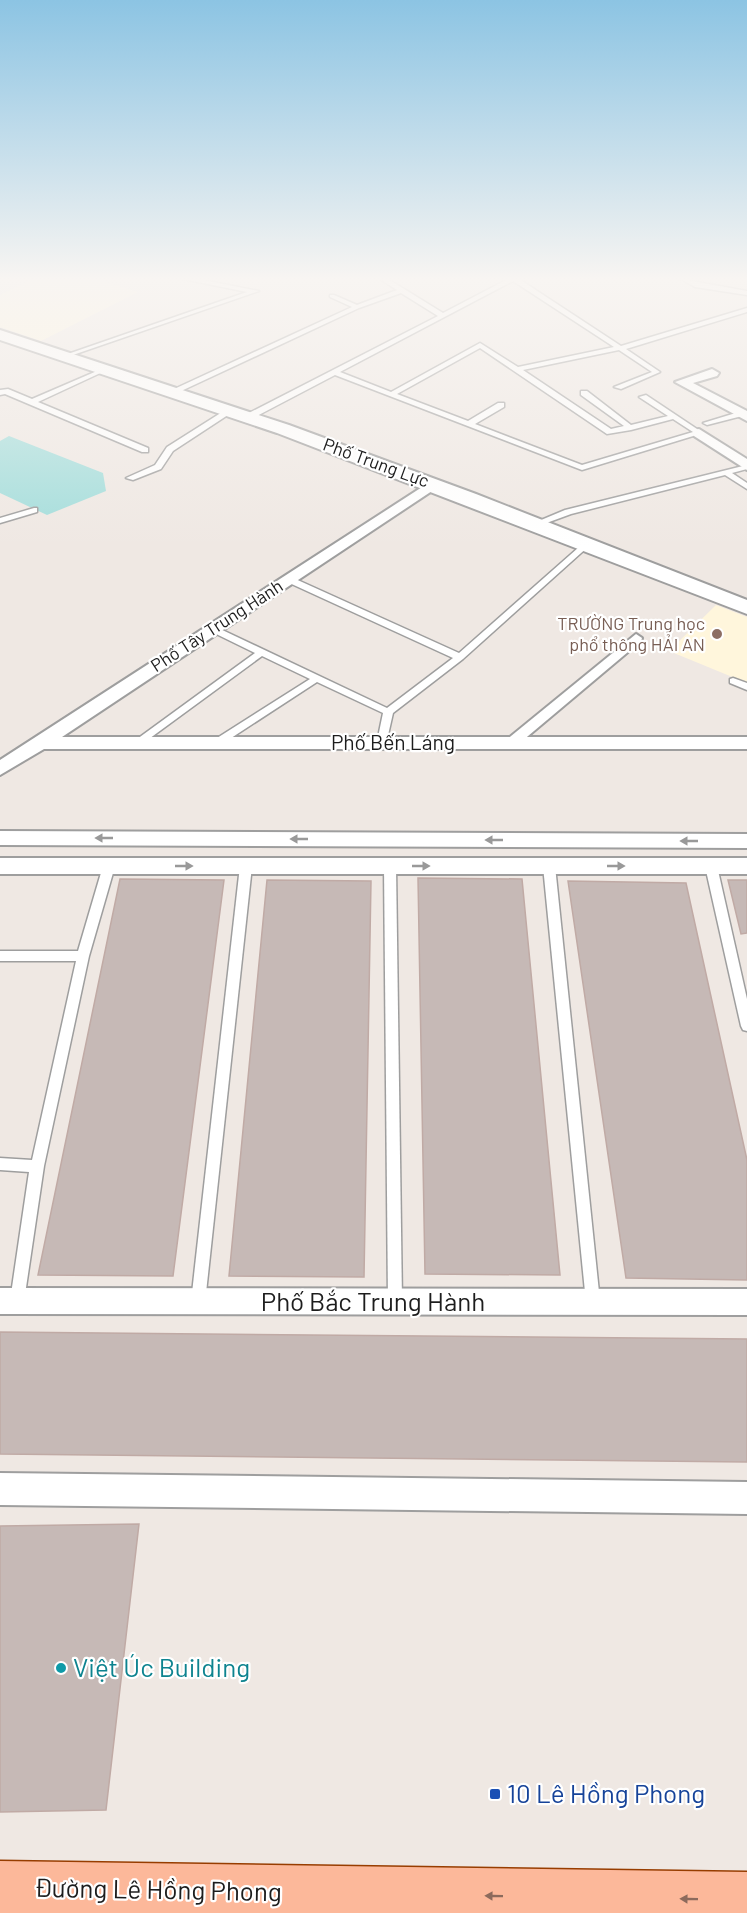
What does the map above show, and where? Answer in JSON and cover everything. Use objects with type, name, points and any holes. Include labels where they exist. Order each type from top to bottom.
[{"type":"main road","name":"Đường Lê Hồng Phong","points":[[0,1887],[747,1900]]},
{"type":"street","name":"Phố Trung Lực","points":[[106,369],[176,390],[538,523],[747,608]]},
{"type":"street","points":[[712,373],[682,382],[743,416]]},
{"type":"street","points":[[703,428],[747,466]]},
{"type":"street","name":"Phố Tây Trung Hành","points":[[0,769],[433,484]]},
{"type":"street","points":[[510,744],[636,638]]},
{"type":"street","name":"Phố Bến Láng","points":[[39,743],[747,743]]},
{"type":"street","points":[[0,838],[747,841]]},
{"type":"street","points":[[0,866],[747,866]]},
{"type":"street","name":"Phố Bắc Trung Hành","points":[[8,1301],[747,1302]]},
{"type":"street","points":[[0,1489],[747,1498]]},
{"type":"lane","points":[[176,390],[223,368]]},
{"type":"lane","points":[[248,417],[345,368]]},
{"type":"lane","points":[[392,394],[438,368]]},
{"type":"lane","points":[[618,387],[657,372],[651,368]]},
{"type":"lane","points":[[32,402],[106,369]]},
{"type":"lane","points":[[519,369],[604,429],[615,432],[674,417]]},
{"type":"lane","points":[[337,373],[582,468],[743,416]]},
{"type":"lane","points":[[2,391],[145,450]]},
{"type":"lane","points":[[584,393],[632,428]]},
{"type":"lane","points":[[643,397],[674,417],[703,428]]},
{"type":"lane","points":[[469,424],[501,405]]},
{"type":"lane","points":[[130,478],[158,467],[170,449],[230,411]]},
{"type":"lane","points":[[538,523],[568,512],[727,473],[747,466]]},
{"type":"lane","points":[[727,473],[747,487]]},
{"type":"lane","points":[[0,522],[33,510]]},
{"type":"lane","points":[[382,742],[388,712],[460,657],[587,543]]},
{"type":"lane","points":[[288,579],[460,657]]},
{"type":"lane","points":[[213,629],[388,712]]},
{"type":"lane","points":[[138,742],[262,652]]},
{"type":"lane","points":[[218,742],[317,678]]},
{"type":"lane","points":[[733,681],[747,687]]},
{"type":"lane","points":[[8,1301],[83,956],[109,866]]},
{"type":"lane","points":[[198,1302],[246,866]]},
{"type":"lane","points":[[390,866],[395,1302]]},
{"type":"lane","points":[[549,866],[593,1302]]},
{"type":"lane","points":[[711,866],[747,1026]]},
{"type":"lane","points":[[0,956],[83,956]]},
{"type":"lane","points":[[0,1164],[37,1166]]},
{"type":"shaded area","name":"TRƯỜNG Trung học phổ thông HẢI AN","points":[[716,605],[747,617],[747,683],[669,651]]},
{"type":"water","points":[[9,436],[103,473],[106,491],[47,515],[0,493],[0,441]]},
{"type":"building","points":[[418,878],[522,879],[560,1275],[425,1274]]},
{"type":"building","points":[[120,879],[224,880],[173,1276],[38,1275]]},
{"type":"building","points":[[267,880],[371,881],[364,1277],[229,1276]]},
{"type":"building","points":[[728,880],[747,880],[747,933],[741,934]]},
{"type":"building","points":[[568,881],[686,883],[747,1160],[747,1280],[626,1278]]},
{"type":"building","points":[[0,1332],[747,1339],[747,1462],[0,1454]]},
{"type":"building","name":"Việt Úc Building","points":[[139,1524],[106,1810],[0,1812],[0,1526]]},
{"type":"place","name":"TRƯỜNG Trung học phổ thông HẢI AN","points":[[717,634]]},
{"type":"place","name":"Việt Úc Building","points":[[61,1668]]},
{"type":"place","name":"10 Lê Hồng Phong","points":[[495,1794]]}]
